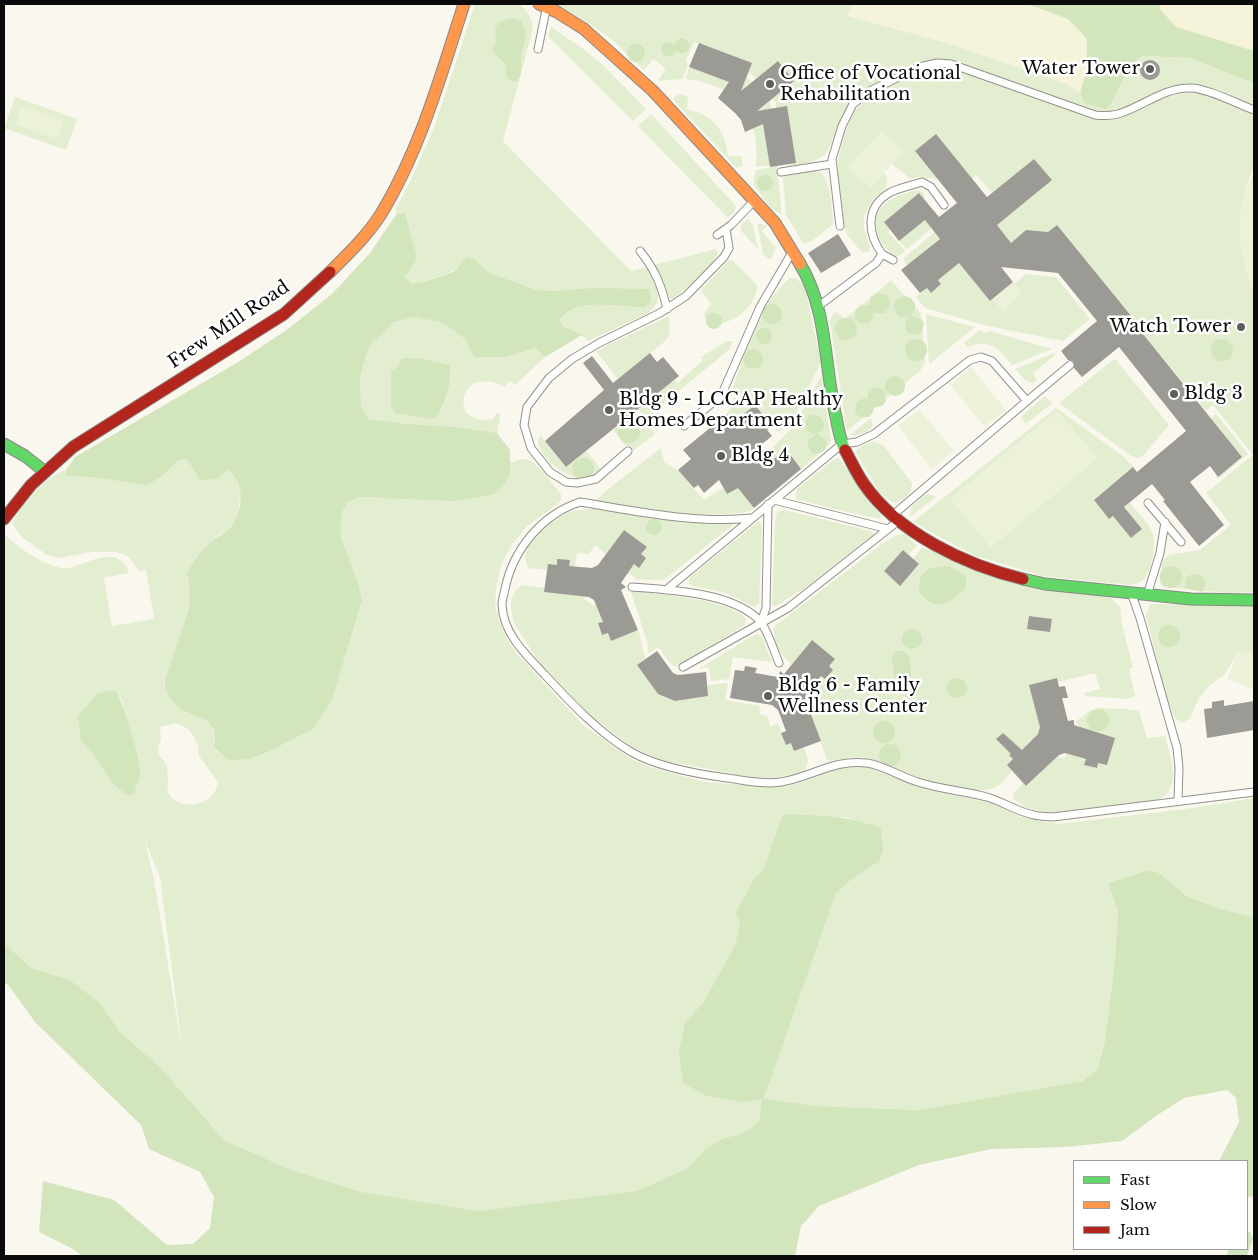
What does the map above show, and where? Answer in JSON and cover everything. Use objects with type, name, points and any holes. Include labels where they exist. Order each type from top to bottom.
[{"type":"street","name":"Frew Mill Road","points":[[4,519],[27,488],[67,451],[284,314],[312,291],[349,254],[380,215],[407,167],[439,82],[464,4]]},
{"type":"street","points":[[542,5],[584,28],[653,91],[775,223],[803,269],[821,315],[833,405],[842,444],[864,484],[896,518],[931,543],[973,563],[1015,577],[1046,584],[1191,599],[1254,600]]},
{"type":"street","points":[[4,444],[25,456],[44,471]]},
{"type":"lane","points":[[538,49],[542,5]]},
{"type":"lane","points":[[840,226],[832,164],[836,142],[846,116],[853,104],[868,92],[919,68],[937,64],[951,64],[1095,115],[1119,114],[1173,90],[1190,87],[1203,90],[1254,110]]},
{"type":"lane","points":[[781,172],[832,164]]},
{"type":"lane","points":[[893,260],[882,254],[875,244],[871,232],[870,220],[874,208],[884,197],[891,192],[922,182],[931,187],[944,205]]},
{"type":"lane","points":[[717,235],[726,229],[755,201]]},
{"type":"lane","points":[[628,451],[596,479],[577,483],[566,482],[550,472],[530,448],[524,425],[528,407],[549,378],[572,359],[599,342],[628,330],[667,309],[686,296],[724,257],[729,248],[726,229]]},
{"type":"lane","points":[[684,426],[721,396],[760,306],[792,251]]},
{"type":"lane","points":[[640,252],[652,266],[663,290],[667,309]]},
{"type":"lane","points":[[818,307],[876,263],[882,254]]},
{"type":"lane","points":[[666,590],[842,444],[857,442],[874,434],[970,360],[981,357],[992,361],[1027,401]]},
{"type":"lane","points":[[683,667],[788,608],[888,529],[896,518],[1070,365]]},
{"type":"lane","points":[[752,518],[702,518],[580,502],[567,507],[545,523],[523,544],[508,573],[502,604],[510,635],[553,683],[618,744],[635,754],[686,771],[767,783],[801,777],[823,768],[846,763],[868,764],[917,782],[991,798],[1035,816],[1053,817],[1254,792]]},
{"type":"lane","points":[[771,502],[888,529]]},
{"type":"lane","points":[[761,622],[766,608],[771,502]]},
{"type":"lane","points":[[1148,503],[1181,542]]},
{"type":"lane","points":[[1147,594],[1160,553],[1165,522]]},
{"type":"lane","points":[[632,587],[710,596],[730,603],[758,618],[778,663]]},
{"type":"lane","points":[[1131,593],[1140,618],[1170,729],[1177,748],[1179,768],[1178,801]]},
{"type":"shaded area","points":[[852,4],[1027,4],[1068,19],[1087,39],[1086,72],[1080,93],[1067,84],[947,43],[846,16]]},
{"type":"shaded area","points":[[1160,4],[1254,4],[1254,51],[1176,27],[1160,9]]},
{"type":"green space","points":[[475,4],[520,4],[529,15],[533,25],[503,141],[631,271],[647,267],[656,285],[658,291],[657,302],[648,313],[588,341],[559,320],[563,315],[575,308],[589,305],[644,308],[591,288],[553,291],[537,290],[486,272],[475,260],[445,274],[412,284],[405,277],[396,208],[434,128]]},
{"type":"green space","points":[[557,4],[852,4],[847,16],[947,43],[1067,84],[1080,93],[1084,103],[1106,110],[1112,102],[1129,67],[1142,56],[1190,58],[1254,83],[1254,107],[1209,89],[1161,92],[1116,111],[1093,111],[941,61],[853,100],[839,123],[825,155],[812,162],[790,167],[787,165],[796,163],[776,108],[776,102],[772,99],[794,81],[778,61],[756,79],[748,73],[751,63],[694,42],[686,61],[688,65],[682,79],[660,81],[658,80],[666,69],[654,59],[644,70],[610,38]]},
{"type":"green space","points":[[1027,4],[1160,4],[1160,9],[1176,27],[1254,51],[1254,83],[1190,58],[1142,56],[1129,67],[1112,102],[1106,110],[1084,103],[1080,93],[1086,72],[1087,39],[1068,19]]},
{"type":"green space","points":[[513,18],[521,21],[525,33],[521,72],[515,82],[508,79],[505,72],[507,66],[492,50],[496,44],[495,28],[501,21]]},
{"type":"green space","points":[[551,27],[604,66],[646,109],[633,121],[548,36]]},
{"type":"green space","points":[[682,38],[689,43],[690,46],[687,51],[681,53],[676,51],[671,57],[663,55],[661,48],[663,44],[668,42],[675,44],[677,40]]},
{"type":"green space","points":[[632,44],[640,44],[645,49],[643,60],[632,62],[627,57],[627,49]]},
{"type":"green space","points":[[689,67],[742,87],[746,77],[752,82],[746,86],[748,88],[736,97],[712,85],[686,79]]},
{"type":"green space","points":[[938,68],[962,71],[1097,119],[1121,116],[1168,97],[1192,93],[1208,95],[1254,114],[1254,166],[1245,189],[1249,281],[1254,292],[1254,592],[1228,593],[1163,587],[1160,583],[1162,562],[1169,555],[1200,550],[1231,525],[1206,493],[1253,455],[1213,405],[1206,411],[1145,336],[1131,336],[1141,328],[1121,303],[1112,310],[1113,294],[1057,225],[1048,232],[1026,230],[1011,243],[996,225],[1051,180],[1034,159],[992,193],[976,175],[972,179],[936,135],[915,152],[938,179],[921,177],[911,179],[892,164],[903,151],[870,188],[884,173],[887,177],[886,188],[873,199],[864,216],[864,229],[870,246],[869,251],[864,253],[847,235],[839,194],[838,166],[843,139],[854,113],[863,102],[883,89]]},
{"type":"green space","points":[[680,94],[688,97],[687,109],[704,115],[716,125],[721,131],[728,156],[741,156],[743,165],[737,168],[674,101],[674,97]]},
{"type":"green space","points":[[15,97],[77,119],[66,150],[4,128]]},
{"type":"green space","points":[[769,101],[772,109],[761,111],[770,165],[756,167],[757,153],[755,140],[748,115],[761,105],[763,107]]},
{"type":"green space","points":[[22,106],[64,120],[57,139],[16,125]]},
{"type":"green space","points":[[651,114],[736,206],[732,214],[727,217],[638,126]]},
{"type":"green space","points":[[881,131],[904,151],[870,188],[847,168]]},
{"type":"green space","points":[[777,166],[782,216],[769,206],[754,185],[756,170]]},
{"type":"green space","points":[[813,170],[822,173],[827,185],[833,224],[813,240],[804,244],[786,215],[783,177]]},
{"type":"green space","points":[[1254,173],[1254,292],[1242,255],[1240,216],[1245,190]]},
{"type":"green space","points":[[765,175],[773,183],[765,191],[757,183]]},
{"type":"green space","points":[[918,190],[925,194],[924,199],[919,193],[884,222],[890,230],[888,232],[905,251],[895,258],[883,245],[878,236],[877,217],[880,210],[893,199]]},
{"type":"green space","points":[[405,213],[417,259],[405,277],[412,284],[455,271],[467,257],[475,259],[487,272],[537,290],[553,291],[591,288],[650,289],[651,301],[644,308],[596,305],[572,309],[559,320],[564,326],[582,335],[545,357],[535,348],[507,357],[474,357],[465,339],[442,322],[415,317],[394,322],[369,346],[360,377],[361,406],[369,419],[458,427],[497,433],[510,450],[510,474],[504,485],[494,494],[456,501],[360,497],[347,503],[341,515],[341,538],[358,582],[362,600],[332,700],[314,728],[269,752],[249,759],[230,761],[214,748],[215,734],[210,723],[177,705],[170,698],[165,683],[188,609],[190,597],[187,573],[202,551],[234,523],[241,499],[238,483],[229,470],[217,479],[200,480],[187,459],[177,461],[162,476],[147,485],[93,477],[66,476],[66,470],[75,457],[240,361],[288,329],[332,294],[370,253],[396,215]]},
{"type":"green space","points":[[747,219],[753,225],[758,249],[741,231],[741,225]]},
{"type":"green space","points":[[925,220],[932,228],[907,249],[899,241]]},
{"type":"green space","points":[[757,223],[767,226],[762,231],[776,248],[770,260],[763,254]]},
{"type":"green space","points":[[937,230],[942,237],[908,265],[903,259]]},
{"type":"green space","points":[[716,249],[718,252],[715,259],[705,272],[687,289],[670,299],[654,265]]},
{"type":"green space","points":[[956,250],[960,264],[990,301],[993,299],[1003,311],[1021,292],[1014,284],[1026,274],[1056,277],[1090,319],[1063,341],[988,326],[925,308],[916,297],[927,288],[931,293],[941,284],[938,280]]},
{"type":"green space","points":[[732,260],[758,286],[756,293],[750,305],[741,314],[725,323],[708,327],[704,314],[711,304],[701,290],[728,261]]},
{"type":"green space","points":[[790,278],[796,278],[805,287],[821,362],[795,414],[779,432],[755,405],[734,422],[727,414],[733,401],[733,387],[749,343],[770,301]]},
{"type":"green space","points":[[891,280],[921,314],[925,362],[920,371],[847,431],[830,322],[831,317],[836,312],[845,319]]},
{"type":"green space","points":[[1013,282],[1022,292],[1003,311],[993,299]]},
{"type":"green space","points":[[877,293],[887,295],[890,302],[889,307],[884,313],[874,313],[869,323],[860,323],[855,319],[856,309],[861,305],[869,306],[871,297]]},
{"type":"green space","points":[[905,296],[912,299],[915,304],[915,310],[911,316],[920,318],[924,323],[922,332],[917,334],[913,335],[907,332],[905,325],[909,317],[899,316],[894,307],[898,299]]},
{"type":"green space","points":[[772,304],[779,307],[782,314],[779,321],[772,324],[765,321],[762,314],[765,307]]},
{"type":"green space","points":[[714,313],[722,321],[714,329],[706,321]]},
{"type":"green space","points":[[926,314],[970,326],[975,327],[929,364]]},
{"type":"green space","points":[[669,316],[670,334],[664,342],[618,379],[596,351]]},
{"type":"green space","points":[[415,317],[442,321],[465,339],[507,357],[535,348],[545,357],[515,385],[510,381],[504,387],[493,382],[473,383],[467,391],[463,401],[467,414],[480,420],[492,419],[498,412],[500,416],[497,433],[458,427],[369,419],[361,406],[360,377],[369,346],[394,322]],"holes":[[[399,365],[451,373],[447,396],[441,411],[395,413],[391,406],[391,371]]]},
{"type":"green space","points":[[846,318],[854,321],[857,329],[854,337],[846,340],[838,337],[835,329],[838,321]]},
{"type":"green space","points":[[764,328],[772,336],[764,344],[756,336]]},
{"type":"green space","points":[[980,330],[1052,349],[1012,365],[994,347],[983,344],[968,347],[964,343]]},
{"type":"green space","points":[[916,339],[924,342],[927,350],[924,358],[916,361],[908,358],[905,350],[908,342]]},
{"type":"green space","points":[[1222,339],[1230,342],[1233,350],[1230,358],[1222,361],[1214,358],[1211,350],[1214,342]]},
{"type":"green space","points":[[727,341],[733,341],[729,350],[654,411],[658,432],[638,409],[674,380],[678,383],[703,360],[701,357]]},
{"type":"green space","points":[[753,349],[760,352],[763,359],[760,366],[753,369],[746,366],[743,359],[746,352]]},
{"type":"green space","points":[[1054,353],[1055,355],[1033,373],[1037,381],[1032,383],[1026,381],[1015,369]]},
{"type":"green space","points":[[402,358],[417,358],[450,365],[447,393],[442,407],[434,419],[395,413],[391,406],[391,371],[399,365]]},
{"type":"green space","points":[[1113,360],[1116,360],[1169,425],[1143,456],[1139,458],[1131,456],[1059,403]]},
{"type":"green space","points":[[971,367],[1006,410],[985,427],[950,385]]},
{"type":"green space","points":[[821,376],[831,440],[829,445],[801,469],[786,449],[763,468],[758,462],[794,426]]},
{"type":"green space","points":[[895,376],[902,379],[905,386],[902,393],[895,396],[888,393],[885,386],[888,379]]},
{"type":"green space","points":[[874,388],[880,388],[885,392],[886,401],[882,406],[874,407],[869,417],[860,417],[855,413],[856,403],[861,399],[867,399],[869,392]]},
{"type":"green space","points":[[1045,396],[1052,403],[1026,424],[1021,417]]},
{"type":"green space","points":[[1056,408],[1123,456],[1133,467],[1094,500],[1109,519],[1130,503],[1145,520],[1152,532],[1154,550],[1146,577],[1136,584],[1130,585],[1043,576],[973,555],[913,522]],"holes":[[[1125,508],[1142,529],[1131,538],[1114,517]]]},
{"type":"green space","points":[[919,409],[954,451],[932,469],[898,426]]},
{"type":"green space","points":[[1057,410],[1098,458],[991,548],[950,499]]},
{"type":"green space","points":[[635,411],[655,434],[634,450],[625,445],[613,430]]},
{"type":"green space","points":[[1216,414],[1248,454],[1219,478],[1242,457],[1211,418]]},
{"type":"green space","points":[[812,415],[818,415],[824,422],[824,428],[817,434],[825,439],[826,446],[822,453],[812,453],[807,445],[809,439],[816,435],[808,431],[806,427],[807,420]]},
{"type":"green space","points":[[871,418],[873,426],[863,434],[850,435]]},
{"type":"green space","points":[[629,421],[637,424],[640,432],[637,440],[629,443],[621,440],[618,432],[621,424]]},
{"type":"green space","points":[[540,435],[566,467],[586,451],[600,469],[594,476],[585,479],[566,473],[556,467],[541,451],[538,443]]},
{"type":"green space","points":[[875,442],[883,445],[912,483],[909,494],[900,501],[892,502],[880,493],[856,453],[857,449],[868,443]]},
{"type":"green space","points":[[661,448],[664,462],[678,470],[704,500],[733,482],[754,508],[741,513],[695,515],[595,501]]},
{"type":"green space","points":[[583,458],[591,461],[594,469],[591,477],[583,480],[575,477],[572,469],[575,461]]},
{"type":"green space","points":[[836,458],[839,458],[882,517],[880,519],[796,499],[797,489]]},
{"type":"green space","points":[[187,459],[217,479],[229,470],[235,475],[241,490],[238,514],[229,530],[214,538],[190,582],[190,595],[184,629],[164,684],[188,713],[203,717],[212,725],[215,734],[214,749],[230,761],[249,759],[270,752],[313,728],[332,700],[362,600],[358,582],[341,538],[341,515],[347,503],[360,497],[375,498],[510,474],[510,463],[526,459],[540,469],[561,494],[560,502],[526,527],[513,543],[502,563],[495,603],[499,621],[506,637],[517,654],[584,726],[631,759],[652,768],[705,782],[773,787],[788,786],[802,782],[838,768],[866,767],[924,789],[990,803],[1024,818],[1058,824],[1186,809],[1254,798],[1254,917],[1227,911],[1188,897],[1159,873],[1149,870],[1108,883],[1118,911],[1115,960],[1105,1041],[1098,1068],[1083,1081],[919,1110],[816,1106],[763,1098],[759,1123],[743,1133],[722,1139],[706,1148],[688,1168],[637,1191],[478,1211],[362,1192],[291,1170],[224,1140],[160,1067],[120,1032],[100,1003],[70,980],[31,968],[4,943],[4,537],[5,535],[38,559],[61,568],[77,566],[107,557],[116,558],[123,563],[129,573],[104,578],[112,626],[154,619],[146,570],[139,571],[128,556],[116,552],[91,552],[59,558],[47,555],[23,538],[13,526],[13,520],[43,484],[58,473],[66,470],[67,476],[162,476],[177,461]],"holes":[[[120,696],[140,772],[112,783],[96,758],[81,741]],[[176,723],[187,728],[193,735],[198,745],[199,756],[218,782],[210,797],[203,802],[195,804],[179,802],[172,798],[167,791],[167,765],[159,755],[158,748],[161,739],[160,727]],[[845,817],[881,828],[852,879],[836,893],[774,1070],[685,1022],[703,1003],[735,945],[740,923],[763,871],[781,818]],[[145,841],[160,877],[183,1056],[154,880]]]},
{"type":"green space","points":[[929,494],[936,497],[910,517],[911,508],[924,495]]},
{"type":"green space","points":[[599,508],[694,522],[730,523],[733,525],[664,580],[636,579],[632,575],[627,574],[646,547],[624,530],[606,554],[595,545],[589,554],[577,553],[575,566],[569,566],[557,560],[557,565],[548,564],[547,570],[528,568],[525,557],[526,553],[528,546],[537,534],[568,513]]},
{"type":"green space","points":[[784,510],[871,531],[874,534],[809,585],[776,606],[773,606],[775,523],[777,512]]},
{"type":"green space","points":[[654,519],[662,527],[654,535],[646,527]]},
{"type":"green space","points":[[759,521],[762,529],[759,604],[754,607],[726,593],[693,586],[688,583],[690,577]]},
{"type":"green space","points":[[905,534],[917,546],[908,555],[903,550],[884,571],[900,585],[919,565],[913,559],[922,548],[1111,598],[1120,607],[1122,624],[1133,668],[1129,669],[1135,696],[1127,699],[1085,696],[1084,693],[1100,689],[1095,673],[1058,682],[1057,679],[1038,734],[1022,750],[1003,733],[997,739],[1011,754],[1009,755],[1013,759],[1007,765],[1012,771],[999,785],[990,789],[964,789],[935,783],[868,758],[827,760],[805,699],[806,693],[821,676],[825,679],[833,670],[812,640],[792,664],[784,657],[778,647],[774,637],[775,626],[895,536]],"holes":[[[1029,616],[1052,619],[1050,632],[1028,628]]]},
{"type":"green space","points":[[949,566],[966,576],[966,587],[948,602],[936,604],[931,602],[919,591],[920,578],[929,568]]},
{"type":"green space","points":[[1171,566],[1179,569],[1182,577],[1179,585],[1171,588],[1163,585],[1160,577],[1163,569]]},
{"type":"green space","points":[[1192,574],[1200,575],[1204,579],[1205,585],[1202,592],[1185,588],[1186,578]]},
{"type":"green space","points":[[522,585],[545,588],[544,592],[584,596],[584,599],[593,605],[596,604],[603,622],[598,623],[602,635],[608,633],[611,641],[638,630],[646,659],[637,665],[658,694],[675,701],[708,696],[707,685],[728,683],[725,700],[760,706],[759,714],[767,716],[770,726],[778,723],[786,744],[791,743],[794,751],[804,747],[808,760],[806,769],[803,772],[773,778],[750,777],[661,760],[634,748],[592,717],[538,661],[514,623],[511,600],[515,591]]},
{"type":"green space","points":[[631,592],[710,602],[738,612],[746,619],[745,625],[676,667],[672,665],[658,647],[648,654],[648,645]]},
{"type":"green space","points":[[1150,604],[1254,605],[1254,656],[1239,650],[1225,674],[1209,686],[1199,698],[1190,718],[1183,723],[1175,718],[1164,689],[1146,615]]},
{"type":"green space","points":[[1169,625],[1177,628],[1180,636],[1177,644],[1169,647],[1161,644],[1158,636],[1161,628]]},
{"type":"green space","points":[[912,629],[919,632],[922,639],[919,646],[912,649],[905,646],[902,639],[905,632]]},
{"type":"green space","points":[[756,634],[762,637],[772,662],[733,657],[729,679],[711,681],[709,667],[698,669]]},
{"type":"green space","points":[[1239,650],[1254,656],[1254,682],[1252,689],[1227,679]]},
{"type":"green space","points":[[897,651],[904,651],[910,658],[911,675],[904,681],[895,678],[893,672],[894,667],[891,658]]},
{"type":"green space","points":[[957,678],[964,681],[967,688],[964,695],[957,698],[950,695],[947,688],[950,681]]},
{"type":"green space","points":[[115,690],[134,743],[140,772],[134,794],[128,796],[112,783],[96,758],[81,741],[78,716],[98,693]]},
{"type":"green space","points":[[1097,708],[1139,711],[1147,738],[1165,736],[1173,774],[1169,790],[1163,797],[1153,801],[1058,812],[1027,808],[1014,799],[1013,794],[1023,783],[1027,786],[1059,755],[1060,759],[1066,757],[1065,753],[1086,759],[1085,765],[1096,768],[1098,763],[1107,765],[1115,738],[1080,727],[1076,721]]},
{"type":"green space","points":[[1098,709],[1106,712],[1109,720],[1106,728],[1098,731],[1090,728],[1087,720],[1090,712]]},
{"type":"green space","points":[[884,721],[892,724],[895,732],[892,740],[884,743],[876,740],[873,732],[876,724]]},
{"type":"green space","points":[[890,744],[898,747],[901,755],[898,763],[890,766],[882,763],[879,755],[882,747]]},
{"type":"green space","points":[[786,814],[823,816],[845,818],[869,824],[881,828],[883,850],[879,861],[852,879],[836,893],[763,1098],[816,1106],[919,1110],[1083,1081],[1098,1068],[1105,1041],[1115,960],[1118,911],[1108,883],[1149,870],[1159,873],[1188,897],[1227,911],[1254,917],[1254,1196],[1248,1197],[1248,1160],[1220,1160],[1239,1122],[1236,1098],[1227,1090],[1184,1098],[1122,1141],[1066,1147],[991,1149],[919,1165],[819,1206],[801,1226],[795,1256],[82,1256],[73,1249],[39,1232],[43,1181],[114,1200],[167,1245],[193,1244],[210,1228],[214,1197],[200,1172],[149,1149],[141,1125],[35,1022],[9,986],[4,982],[4,943],[31,968],[70,980],[100,1003],[120,1032],[160,1067],[224,1140],[291,1170],[362,1192],[478,1211],[637,1191],[688,1168],[706,1148],[722,1139],[743,1133],[759,1122],[762,1099],[742,1102],[707,1096],[683,1083],[679,1053],[685,1022],[703,1003],[735,945],[740,923],[736,913],[755,877],[763,871],[781,818]]},
{"type":"green space","points":[[1248,1232],[1250,1232],[1253,1239],[1247,1256],[1226,1256],[1229,1250],[1248,1250]]},
{"type":"building","points":[[699,43],[752,63],[741,91],[778,61],[794,81],[757,111],[787,106],[796,163],[770,167],[763,124],[745,132],[741,120],[718,98],[729,82],[689,67]]},
{"type":"building","name":"Water Tower","points":[[1150,60],[1157,63],[1160,70],[1157,77],[1150,80],[1143,77],[1140,70],[1143,63]]},
{"type":"building","points":[[936,134],[987,197],[1034,159],[1052,180],[997,225],[1011,243],[1026,230],[1048,232],[1057,225],[1242,457],[1218,477],[1210,466],[1190,482],[1224,525],[1199,546],[1163,501],[1165,500],[1152,484],[1124,507],[1142,529],[1131,538],[1113,516],[1109,519],[1094,500],[1133,467],[1137,472],[1186,431],[1119,347],[1082,377],[1074,368],[1074,362],[1068,360],[1061,351],[1097,321],[1058,273],[1001,267],[1013,282],[990,301],[959,263],[938,280],[941,284],[931,293],[927,288],[920,293],[901,270],[940,239],[925,220],[899,241],[884,222],[919,193],[939,217],[957,203],[915,151]]},
{"type":"building","points":[[838,234],[851,255],[821,273],[808,253]]},
{"type":"building","name":"Bldg 9 - LCCAP Healthy Homes Department","points":[[650,353],[657,362],[663,357],[679,376],[566,467],[545,441],[604,390],[583,363],[592,356],[613,383]]},
{"type":"building","name":"Bldg 4","points":[[755,405],[772,426],[767,430],[772,436],[751,453],[763,468],[786,449],[801,469],[754,508],[738,488],[727,494],[719,480],[704,493],[698,485],[694,488],[678,470],[691,459],[683,450],[727,414],[734,422]]},
{"type":"building","points":[[624,530],[647,547],[641,554],[646,558],[639,568],[634,564],[621,583],[626,587],[621,590],[638,630],[611,641],[608,633],[602,635],[598,623],[603,622],[594,600],[589,597],[544,592],[548,564],[557,565],[557,559],[570,560],[569,566],[592,568],[598,565]]},
{"type":"building","points":[[903,550],[919,564],[900,586],[884,571]]},
{"type":"building","points":[[1029,616],[1052,619],[1050,632],[1027,629]]},
{"type":"building","name":"Bldg 6 - Family Wellness Center","points":[[812,640],[835,659],[829,666],[833,670],[825,679],[821,676],[806,693],[805,699],[821,741],[794,751],[791,743],[786,745],[781,733],[786,731],[778,710],[772,705],[730,698],[735,670],[744,671],[745,666],[757,668],[755,673],[778,677],[780,671],[784,674]]},
{"type":"building","points":[[657,651],[673,673],[678,675],[706,672],[708,696],[675,701],[658,694],[637,665]]},
{"type":"building","points":[[1057,678],[1059,687],[1065,686],[1068,698],[1062,698],[1068,721],[1074,720],[1074,725],[1115,738],[1107,765],[1098,763],[1097,768],[1084,765],[1086,759],[1065,753],[1059,755],[1026,786],[1007,765],[1013,759],[1009,755],[1011,754],[996,739],[1003,733],[1022,750],[1038,734],[1040,727],[1029,685]]},
{"type":"building","points":[[1224,700],[1224,706],[1254,701],[1254,730],[1207,738],[1204,709],[1212,708],[1212,702]]},
{"type":"traffic: fast","points":[[800,264],[816,300],[821,319],[832,398],[839,434],[845,450]]},
{"type":"traffic: fast","points":[[4,444],[25,456],[44,471]]},
{"type":"traffic: fast","points":[[1023,579],[1045,584],[1191,599],[1254,600]]},
{"type":"traffic: slow","points":[[330,272],[370,230],[395,190],[428,112],[464,4]]},
{"type":"traffic: slow","points":[[539,4],[557,12],[584,29],[653,91],[775,223],[800,264]]},
{"type":"traffic: jam","points":[[4,519],[31,485],[73,447],[284,314],[330,272]]},
{"type":"traffic: jam","points":[[845,450],[861,480],[878,502],[914,532],[956,556],[1023,579]]},
{"type":"place","name":"Water Tower","points":[[1150,69]]},
{"type":"place","name":"Office of Vocational Rehabilitation","points":[[770,84]]},
{"type":"place","name":"Watch Tower","points":[[1241,327]]},
{"type":"place","name":"Bldg 3","points":[[1174,394]]},
{"type":"place","name":"Bldg 9 - LCCAP Healthy Homes Department","points":[[609,410]]},
{"type":"place","name":"Bldg 4","points":[[721,456]]},
{"type":"place","name":"Bldg 6 - Family Wellness Center","points":[[768,696]]}]
